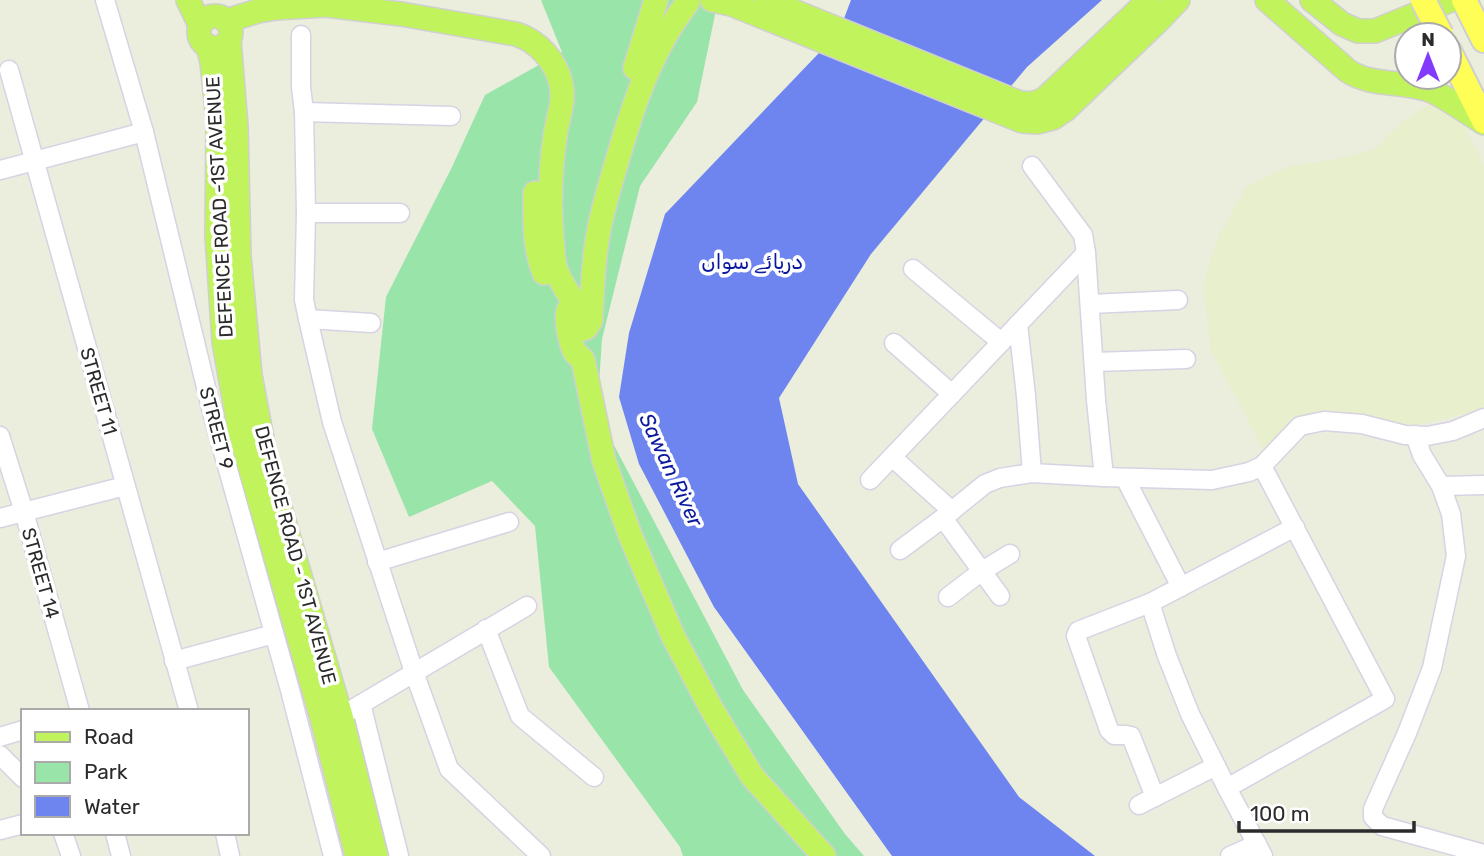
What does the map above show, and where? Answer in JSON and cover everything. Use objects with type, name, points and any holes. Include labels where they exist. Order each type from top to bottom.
[{"type":"highway","points":[[1423,0],[1434,21]]},
{"type":"highway","points":[[1464,0],[1481,34]]},
{"type":"highway","points":[[1463,79],[1484,122]]},
{"type":"main road","points":[[188,0],[219,26],[294,16],[331,15],[392,22],[482,38],[520,47],[534,58],[543,72],[548,100],[535,181],[536,242],[540,264],[552,293],[579,315]]},
{"type":"main road","points":[[656,0],[596,193],[586,243],[573,351],[583,360],[604,461],[630,535],[673,636],[711,708],[752,776],[824,856]]},
{"type":"main road","points":[[766,0],[1021,112],[1038,122],[1053,118],[1065,110],[1178,0]]},
{"type":"main road","points":[[1021,112],[1048,96],[1149,0]]},
{"type":"main road","points":[[1267,0],[1357,77],[1402,83],[1433,91],[1484,122]]},
{"type":"main road","points":[[1312,0],[1357,31],[1375,31],[1451,0]]},
{"type":"main road","points":[[579,315],[595,258],[601,219],[630,114],[655,54],[684,1]]},
{"type":"main road","points":[[722,2],[1021,112]]},
{"type":"main road","points":[[219,26],[258,11],[299,3],[401,14],[529,38],[542,49],[559,74],[563,100],[550,168],[550,218],[555,267],[579,315]]},
{"type":"main road","name":"DEFENCE ROAD - 1ST AVENUE","points":[[219,26],[236,126],[239,256],[250,375],[266,460],[312,651],[341,716],[376,856]]},
{"type":"main road","points":[[312,651],[321,715],[357,856]]},
{"type":"street","name":"STREET 9","points":[[105,0],[144,132],[213,416],[333,856]]},
{"type":"street","points":[[300,35],[306,213],[304,300],[332,422],[414,672],[449,769],[541,856]]},
{"type":"street","name":"STREET 11","points":[[9,71],[188,709]]},
{"type":"street","points":[[304,112],[451,116]]},
{"type":"street","points":[[0,170],[144,132]]},
{"type":"street","points":[[1032,166],[1083,235],[1104,477]]},
{"type":"street","points":[[306,213],[400,214]]},
{"type":"street","points":[[870,480],[1086,253]]},
{"type":"street","points":[[913,269],[1001,342]]},
{"type":"street","points":[[1090,304],[1178,300]]},
{"type":"street","points":[[307,319],[370,323]]},
{"type":"street","points":[[1018,324],[1032,473]]},
{"type":"street","points":[[894,343],[952,394]]},
{"type":"street","points":[[1094,362],[1186,359]]},
{"type":"street","points":[[900,550],[985,484],[1000,478],[1032,473],[1212,480],[1249,472],[1262,466],[1300,426],[1324,421],[1362,424],[1405,435],[1427,436],[1453,431],[1484,418]]},
{"type":"street","points":[[1415,435],[1422,455],[1441,486],[1451,514],[1456,556],[1432,668],[1407,733],[1373,808],[1373,817],[1382,826],[1484,855]]},
{"type":"street","name":"STREET 14","points":[[0,436],[79,709]]},
{"type":"street","points":[[892,457],[948,515],[1000,596]]},
{"type":"street","points":[[1227,788],[1385,699],[1262,466]]},
{"type":"street","points":[[1125,478],[1181,587]]},
{"type":"street","points":[[1441,486],[1484,485]]},
{"type":"street","points":[[0,517],[125,486]]},
{"type":"street","points":[[377,562],[509,522]]},
{"type":"street","points":[[1216,766],[1147,801],[1131,736],[1114,735],[1109,730],[1076,636],[1078,631],[1150,603],[1295,527]]},
{"type":"street","points":[[948,597],[1010,554]]},
{"type":"street","points":[[1150,603],[1189,714],[1260,850],[1230,856]]},
{"type":"street","points":[[341,716],[527,606]]},
{"type":"street","points":[[486,629],[520,716],[594,778]]},
{"type":"street","points":[[174,661],[274,634]]},
{"type":"street","points":[[361,704],[398,856]]},
{"type":"street","points":[[0,737],[21,731]]},
{"type":"street","points":[[0,755],[21,776]]},
{"type":"street","points":[[0,830],[21,825]]},
{"type":"street","points":[[64,835],[71,856]]},
{"type":"street","points":[[116,835],[121,856]]},
{"type":"street","points":[[225,835],[230,856]]},
{"type":"shaded area","points":[[1448,94],[1484,166],[1484,409],[1407,428],[1307,416],[1266,455],[1211,350],[1203,283],[1219,235],[1247,186],[1290,166],[1333,160],[1375,149],[1404,120]]},
{"type":"green space","points":[[541,0],[718,0],[697,102],[640,186],[602,339],[597,413],[743,690],[845,834],[864,856],[683,856],[680,847],[549,667],[535,526],[492,481],[409,517],[372,429],[386,297],[485,95],[562,52]]},
{"type":"water","name":"دریائے سواں","points":[[851,0],[1102,0],[1027,67],[871,254],[779,398],[798,484],[1019,797],[1095,856],[892,856],[714,607],[639,464],[619,397],[629,333],[665,214],[839,32]]},
{"type":"water label","name":"Sawan River","points":[[671,470]]}]
